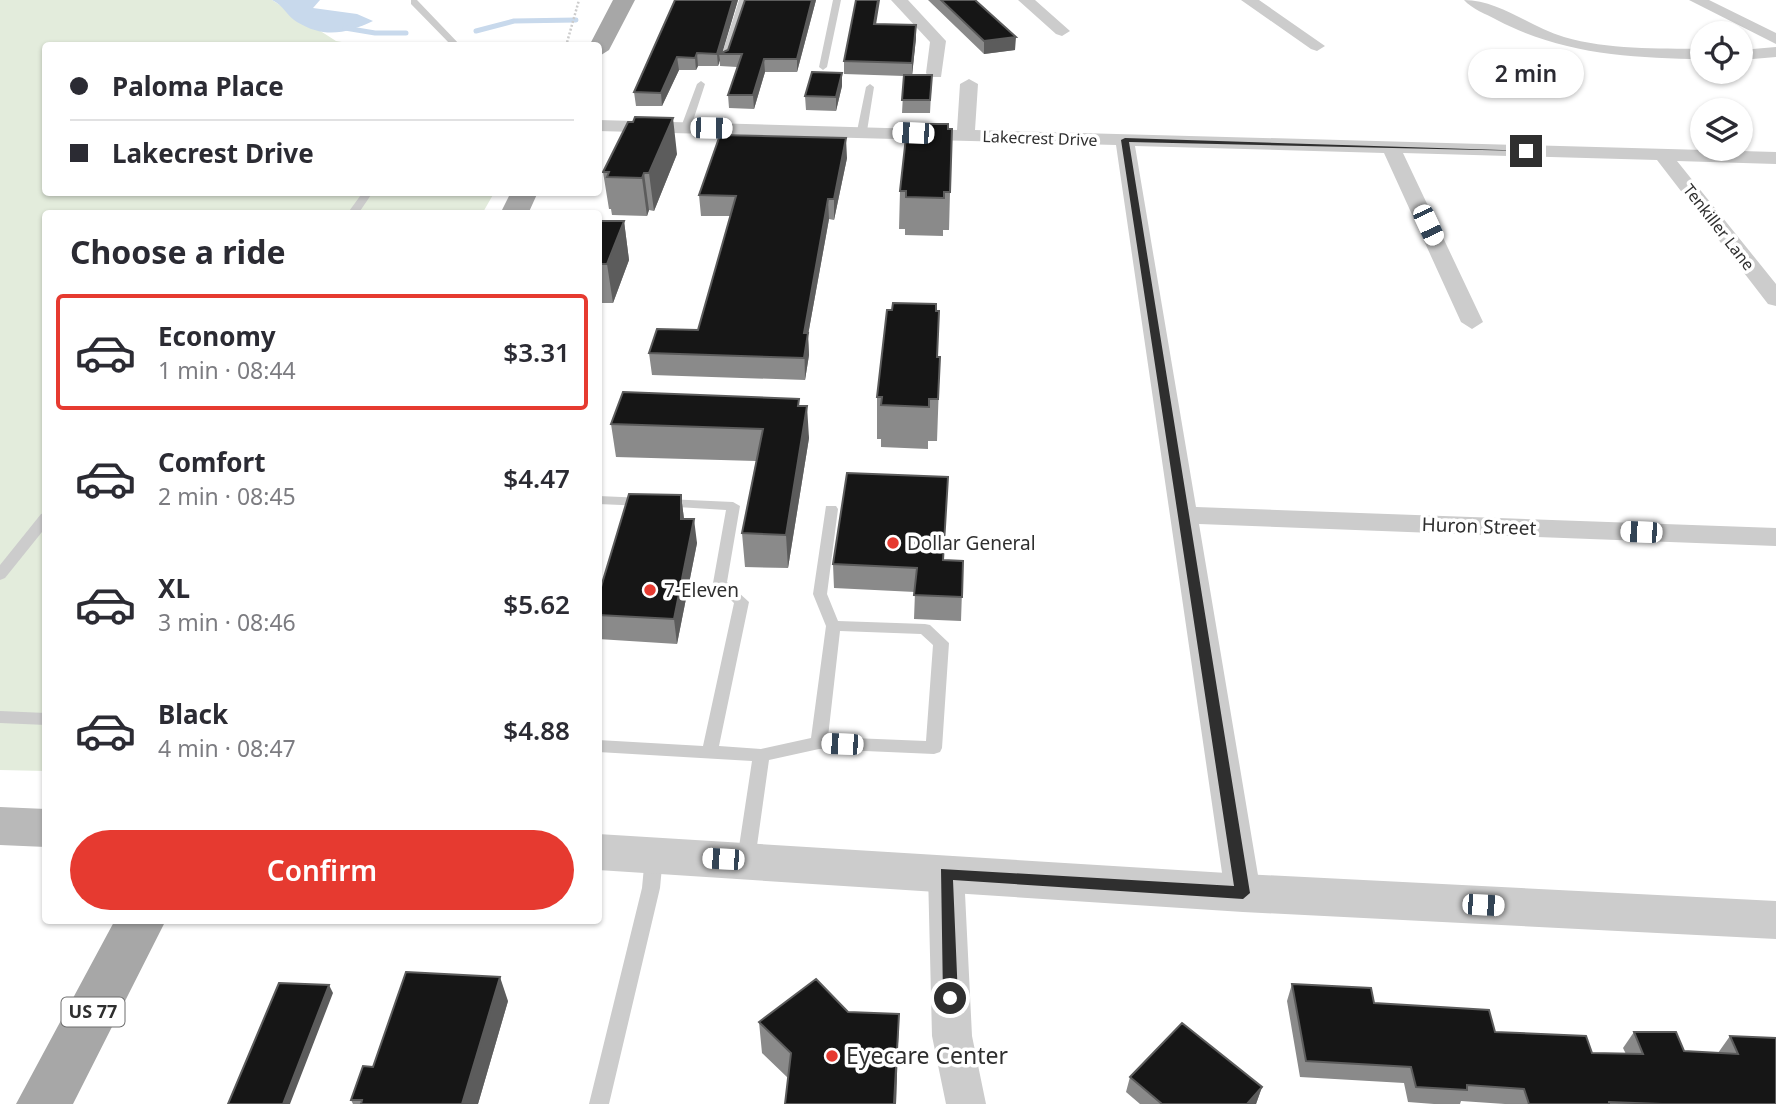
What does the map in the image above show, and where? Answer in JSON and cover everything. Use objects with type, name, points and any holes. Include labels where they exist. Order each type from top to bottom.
[{"type":"main road","points":[[602,42],[624,0]]},
{"type":"main road","points":[[0,826],[42,828]]},
{"type":"main road","name":"US 77","points":[[44,1104],[139,924]]},
{"type":"street","points":[[899,0],[938,41],[935,73]]},
{"type":"street","points":[[1026,0],[1062,32]]},
{"type":"street","points":[[1249,0],[1317,46]]},
{"type":"street","points":[[1472,0],[1541,34],[1596,49],[1690,53]]},
{"type":"street","points":[[1697,0],[1776,39]]},
{"type":"street","points":[[1753,54],[1776,52]]},
{"type":"street","points":[[966,135],[969,84]]},
{"type":"street","name":"Lakecrest Drive","points":[[602,125],[1776,158]]},
{"type":"street","points":[[1125,140],[1243,893]]},
{"type":"street","points":[[1391,148],[1472,322]]},
{"type":"street","name":"Tenkiller Lane","points":[[1662,154],[1776,299]]},
{"type":"street","name":"Huron Street","points":[[1182,514],[1776,537]]},
{"type":"street","points":[[602,852],[1243,893],[1776,920]]},
{"type":"street","points":[[946,873],[952,1036],[966,1104]]},
{"type":"lane","points":[[722,62],[743,0]]},
{"type":"lane","points":[[823,67],[837,0]]},
{"type":"lane","points":[[414,1],[453,42]]},
{"type":"lane","points":[[686,127],[701,84]]},
{"type":"lane","points":[[863,131],[870,87]]},
{"type":"lane","points":[[602,500],[733,506],[720,583],[742,602],[710,751]]},
{"type":"lane","points":[[819,743],[833,626],[820,594],[831,509]]},
{"type":"lane","points":[[0,575],[42,522]]},
{"type":"lane","points":[[602,746],[761,755],[819,743],[934,748],[941,643],[925,629],[833,626]]},
{"type":"lane","points":[[0,717],[42,719]]},
{"type":"lane","points":[[746,860],[761,755]]},
{"type":"lane","points":[[599,1104],[651,888],[654,855]]},
{"type":"path","points":[[567,42],[579,0]]},
{"type":"green space","points":[[0,0],[272,0],[336,41],[342,42],[42,42],[42,196],[492,196],[484,210],[42,210],[42,771],[0,770]]},
{"type":"water","points":[[272,0],[320,0],[313,8],[357,14],[373,21],[345,31],[317,31],[294,20]]},
{"type":"building","points":[[675,0],[733,0],[717,54],[697,53],[695,58],[677,57],[661,93],[634,92]]},
{"type":"building","points":[[745,0],[812,0],[797,59],[764,59],[753,95],[728,95],[742,54],[719,54],[728,50]]},
{"type":"building","points":[[856,0],[878,0],[874,24],[916,25],[912,63],[844,61]]},
{"type":"building","points":[[941,0],[975,0],[1016,37],[984,41]]},
{"type":"building","points":[[812,72],[842,73],[836,97],[805,96]]},
{"type":"building","points":[[904,75],[932,75],[930,100],[902,100]]},
{"type":"building","points":[[635,117],[673,118],[649,173],[644,173],[642,178],[607,177],[609,172],[603,172],[628,122],[633,122]]},
{"type":"building","points":[[912,124],[948,124],[948,129],[952,129],[950,192],[944,192],[944,198],[906,197],[906,191],[900,191],[907,128],[912,128]]},
{"type":"building","points":[[720,135],[846,138],[834,199],[828,199],[804,333],[808,333],[804,358],[649,353],[657,329],[698,330],[736,196],[699,195]]},
{"type":"building","points":[[602,221],[624,221],[607,264],[602,264]]},
{"type":"building","points":[[893,303],[936,304],[936,311],[939,311],[938,399],[929,399],[929,407],[881,405],[882,397],[877,397],[887,310],[892,310]]},
{"type":"building","points":[[623,392],[799,399],[798,406],[807,406],[786,535],[742,533],[763,429],[611,424]]},
{"type":"building","name":"Dollar General","points":[[847,473],[948,477],[943,560],[963,561],[962,597],[914,595],[917,568],[833,564]]},
{"type":"building","name":"7-Eleven","points":[[629,494],[681,495],[681,519],[694,519],[674,619],[602,615],[602,584]]},
{"type":"building","points":[[406,972],[500,977],[462,1104],[361,1104],[362,1100],[351,1100],[363,1066],[373,1067]]},
{"type":"building","name":"Eyecare Center","points":[[816,979],[848,1012],[899,1014],[894,1104],[785,1104],[791,1053],[759,1022]]},
{"type":"building","points":[[279,983],[329,985],[283,1104],[228,1104]]},
{"type":"building","points":[[1292,984],[1371,988],[1374,1003],[1489,1010],[1495,1032],[1586,1036],[1592,1053],[1643,1054],[1634,1032],[1676,1032],[1684,1051],[1738,1054],[1730,1036],[1776,1038],[1776,1104],[1529,1104],[1524,1089],[1467,1085],[1467,1090],[1416,1087],[1411,1067],[1306,1061]]},
{"type":"building","points":[[1182,1023],[1262,1087],[1247,1104],[1162,1104],[1130,1077]]},
{"type":"waterway","points":[[476,31],[514,21],[576,20]]},
{"type":"waterway","points":[[345,28],[375,33],[406,33]]},
{"type":"place","name":"Dollar General","points":[[893,543]]},
{"type":"place","name":"7-Eleven","points":[[650,590]]},
{"type":"place","name":"Eyecare Center","points":[[832,1056]]},
{"type":"route","points":[[950,998],[946,873],[1243,893],[1125,140],[1526,151]]}]
